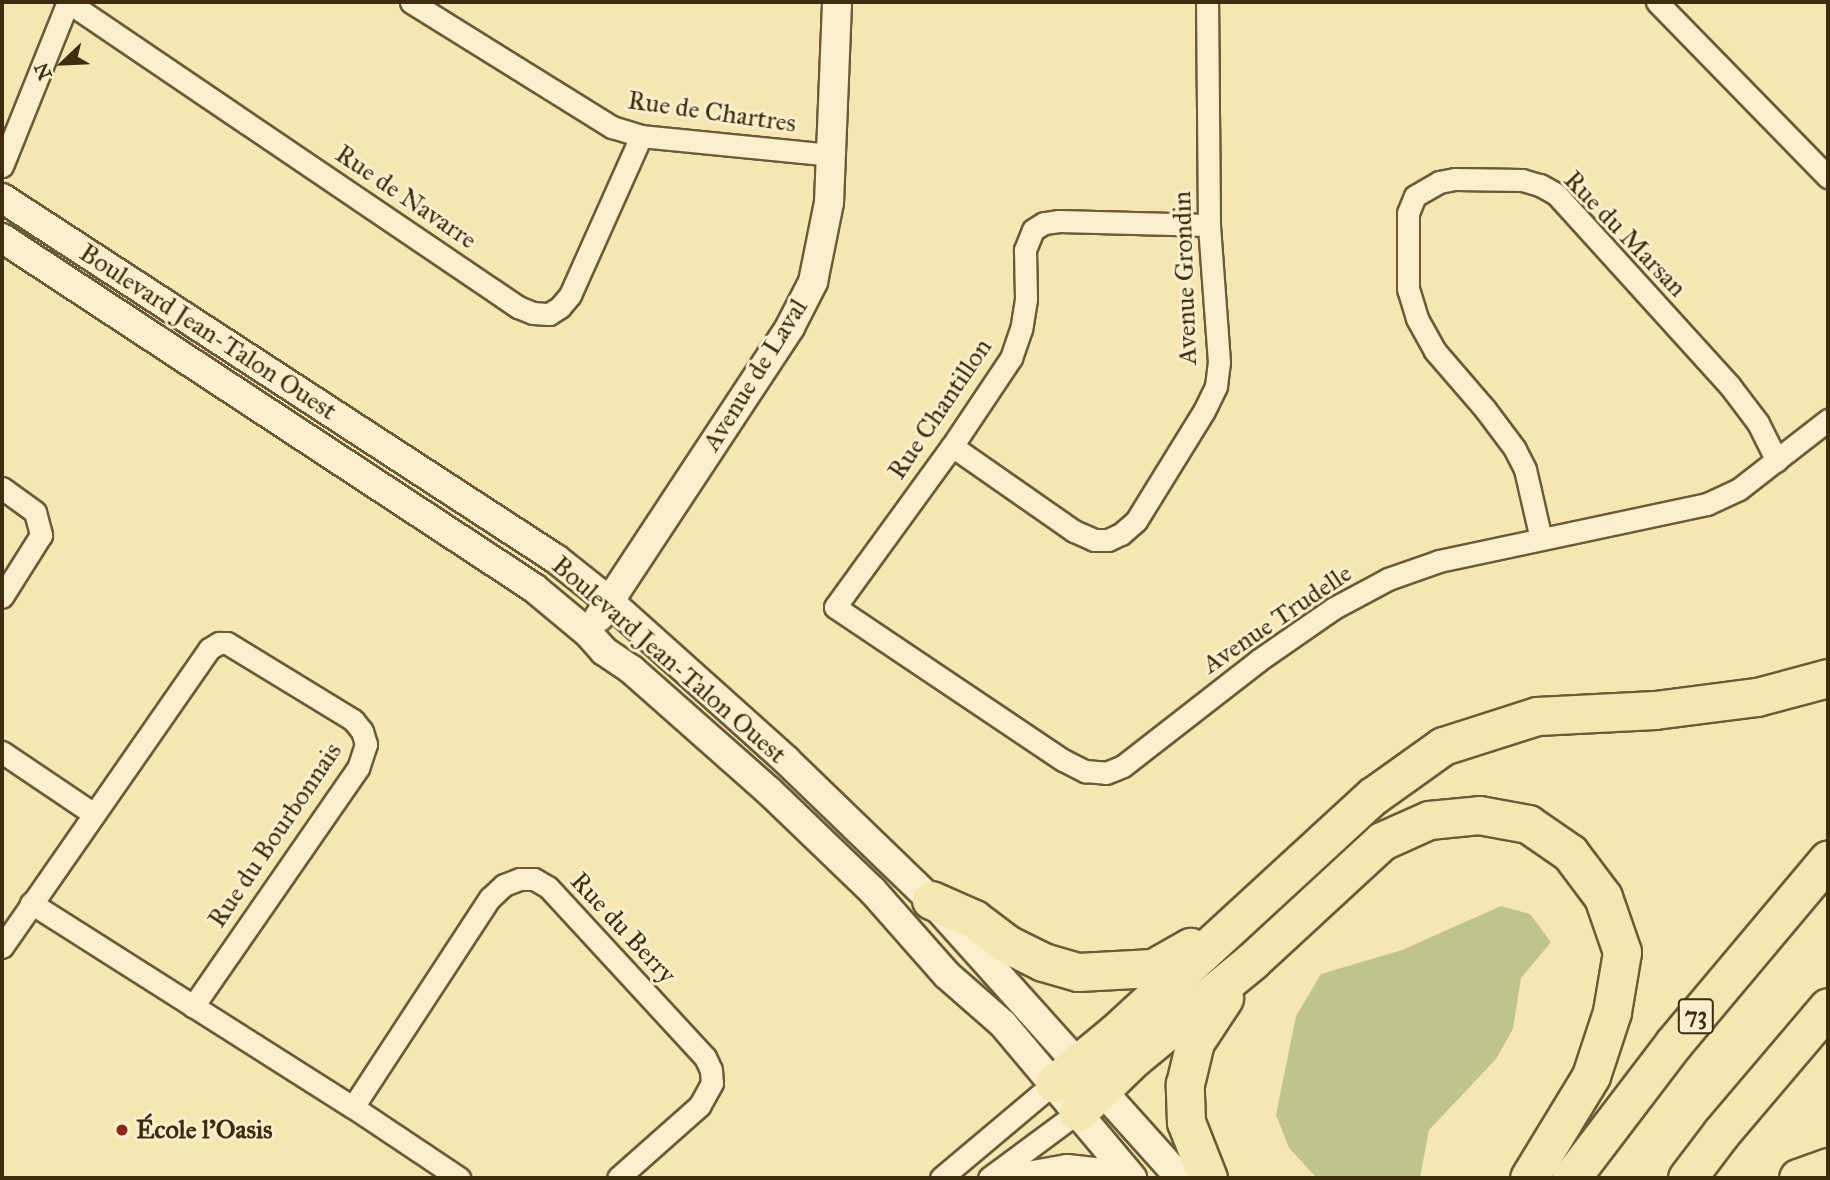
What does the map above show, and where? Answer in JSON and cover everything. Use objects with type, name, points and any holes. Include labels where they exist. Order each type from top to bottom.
[{"type":"highway","points":[[1078,1087],[1247,910],[1373,796],[1443,746],[1537,716],[1655,710],[1757,697],[1828,678]]},
{"type":"highway","points":[[1078,1087],[1134,1058],[1252,961],[1382,841],[1429,820],[1479,815],[1528,824],[1570,853],[1603,897],[1622,952],[1612,1012],[1591,1076],[1529,1178]]},
{"type":"highway","name":"73","points":[[1571,1178],[1672,1044],[1828,859]]},
{"type":"highway","points":[[931,900],[974,919],[1007,944],[1043,962],[1078,972],[1111,973],[1153,968],[1247,910]]},
{"type":"highway","points":[[1208,1178],[1186,1122],[1185,1084],[1195,1042],[1252,961]]},
{"type":"highway","points":[[1687,1178],[1721,1133],[1828,1007]]},
{"type":"highway","points":[[1798,1178],[1828,1167]]},
{"type":"street","name":"Rue de Navarre","points":[[68,2],[506,299],[533,313],[549,314],[560,307],[570,295],[641,136]]},
{"type":"street","points":[[2,166],[68,2]]},
{"type":"street","name":"Rue de Chartres","points":[[411,2],[612,127],[641,136],[830,155]]},
{"type":"street","name":"Avenue de Laval","points":[[588,634],[790,327],[813,282],[829,203],[837,2]]},
{"type":"street","name":"Avenue Grondin","points":[[953,446],[1074,531],[1094,540],[1108,540],[1121,534],[1136,521],[1204,411],[1216,386],[1219,362],[1209,225],[1208,2]]},
{"type":"street","points":[[1657,2],[1825,166]]},
{"type":"street","name":"Rue du Marsan","points":[[1541,539],[1525,470],[1515,449],[1435,351],[1417,318],[1408,289],[1408,213],[1415,196],[1439,182],[1455,179],[1522,180],[1540,185],[1556,194],[1730,386],[1758,423],[1777,461]]},
{"type":"street","name":"Boulevard Jean-Talon Ouest","points":[[2,198],[544,551],[609,601],[786,760],[931,900],[1078,1087],[1132,1178]]},
{"type":"street","name":"Rue Chantillon","points":[[835,607],[953,446],[1011,358],[1021,330],[1026,299],[1025,250],[1033,230],[1044,222],[1059,220],[1209,225]]},
{"type":"street","name":"Boulevard Jean-Talon Ouest","points":[[2,238],[534,588],[769,791],[863,881],[947,975],[1180,1178]]},
{"type":"street","name":"Avenue Trudelle","points":[[835,607],[1063,760],[1085,771],[1106,773],[1123,766],[1259,660],[1334,608],[1388,579],[1439,561],[1707,504],[1739,489],[1828,419]]},
{"type":"street","points":[[2,488],[35,512],[41,535],[2,597]]},
{"type":"street","name":"Rue du Bourbonnais","points":[[94,814],[209,649],[219,643],[237,647],[354,720],[362,731],[366,744],[358,768],[193,1006]]},
{"type":"street","points":[[2,752],[94,814],[2,947]]},
{"type":"street","name":"Rue du Berry","points":[[354,1107],[490,898],[504,885],[520,879],[534,879],[548,887],[705,1058],[711,1070],[712,1083],[699,1106],[618,1178]]},
{"type":"street","points":[[31,903],[354,1107],[459,1178]]},
{"type":"street","points":[[941,1178],[1078,1087]]},
{"type":"street","points":[[989,1178],[1078,1087]]},
{"type":"street","points":[[1016,1178],[1067,1169],[1094,1171],[1108,1178]]},
{"type":"green space","points":[[1501,906],[1530,914],[1551,942],[1521,978],[1513,1029],[1496,1059],[1429,1130],[1420,1178],[1317,1178],[1289,1148],[1276,1115],[1296,1016],[1321,974],[1402,950]]},
{"type":"place","name":"École l'Oasis","points":[[122,1130]]}]
